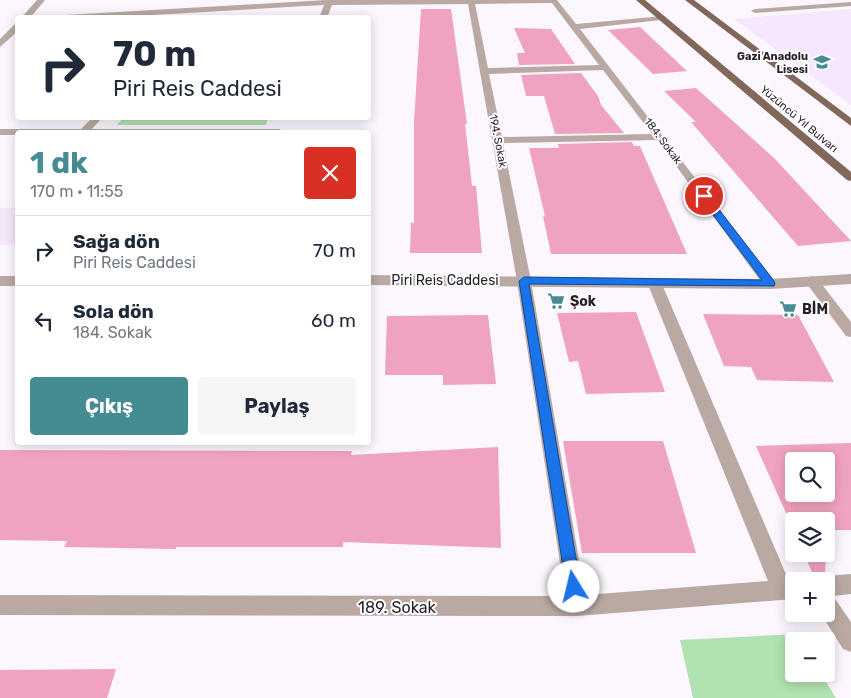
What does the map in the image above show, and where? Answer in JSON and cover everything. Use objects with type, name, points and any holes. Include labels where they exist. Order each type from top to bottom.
[{"type":"main road","name":"Yüzüncü Yıl Bulvarı","points":[[640,0],[851,178]]},
{"type":"main road","name":"Yüzüncü Yıl Bulvarı","points":[[689,0],[851,124]]},
{"type":"street","points":[[28,15],[41,0]]},
{"type":"street","points":[[184,15],[196,0]]},
{"type":"street","points":[[95,15],[329,2],[553,0]]},
{"type":"street","name":"184. Sokak","points":[[553,0],[770,284]]},
{"type":"street","points":[[760,0],[774,10]]},
{"type":"street","points":[[325,15],[329,2]]},
{"type":"street","name":"194. Sokak","points":[[471,2],[524,281],[576,606]]},
{"type":"street","points":[[755,11],[851,4]]},
{"type":"street","points":[[575,27],[661,18]]},
{"type":"street","points":[[0,44],[15,29]]},
{"type":"street","points":[[484,71],[606,67]]},
{"type":"street","points":[[86,130],[95,120]]},
{"type":"street","points":[[0,132],[15,132]]},
{"type":"street","points":[[497,140],[659,137]]},
{"type":"street","name":"Piri Reis Caddesi","points":[[371,280],[770,284],[851,279]]},
{"type":"street","points":[[812,280],[851,332]]},
{"type":"street","points":[[0,281],[15,281]]},
{"type":"street","points":[[654,282],[785,582]]},
{"type":"street","points":[[835,585],[851,584]]},
{"type":"street","name":"189. Sokak","points":[[0,605],[576,606],[785,589]]},
{"type":"street","points":[[835,617],[851,641]]},
{"type":"shaded area","name":"Gazi Anadolu Lisesi","points":[[851,9],[851,105],[734,19]]},
{"type":"shaded area","points":[[15,207],[15,244],[0,245],[0,208]]},
{"type":"green space","points":[[121,120],[267,120],[266,125],[117,125]]},
{"type":"green space","points":[[785,635],[785,682],[826,682],[836,698],[693,698],[680,640]]},
{"type":"building","points":[[421,9],[451,9],[467,124],[465,124],[472,186],[476,186],[482,253],[410,253],[411,222],[414,223],[414,122]]},
{"type":"building","points":[[640,27],[687,71],[653,74],[608,30]]},
{"type":"building","points":[[514,28],[551,29],[575,64],[519,65],[517,53],[525,53]]},
{"type":"building","points":[[581,73],[598,96],[601,105],[624,133],[555,134],[544,96],[526,96],[521,75]]},
{"type":"building","points":[[696,88],[775,159],[851,241],[798,246],[691,122],[696,122],[664,91]]},
{"type":"building","points":[[632,142],[634,146],[640,146],[687,254],[551,254],[543,216],[545,216],[529,148],[559,148],[558,144]]},
{"type":"building","points":[[636,312],[665,392],[586,394],[578,361],[569,362],[557,313]]},
{"type":"building","points":[[703,314],[798,315],[834,382],[757,380],[751,367],[724,366]]},
{"type":"building","points":[[488,315],[496,384],[443,385],[443,375],[385,375],[387,316]]},
{"type":"building","points":[[563,441],[663,441],[696,553],[582,553]]},
{"type":"building","points":[[851,443],[851,530],[835,530],[835,512],[786,512],[756,446]]},
{"type":"building","points":[[498,447],[501,548],[343,542],[343,547],[176,547],[176,549],[64,547],[67,541],[0,540],[0,450],[352,451],[351,455]]},
{"type":"building","points":[[808,562],[826,562],[825,572],[812,572]]},
{"type":"building","points":[[116,669],[107,698],[0,698],[0,670]]},
{"type":"place","name":"Gazi Anadolu Lisesi","points":[[822,62]]},
{"type":"place","name":"Şok","points":[[556,301]]},
{"type":"place","name":"BİM","points":[[788,309]]},
{"type":"route","points":[[574,587],[524,281],[770,284],[704,196]]}]
